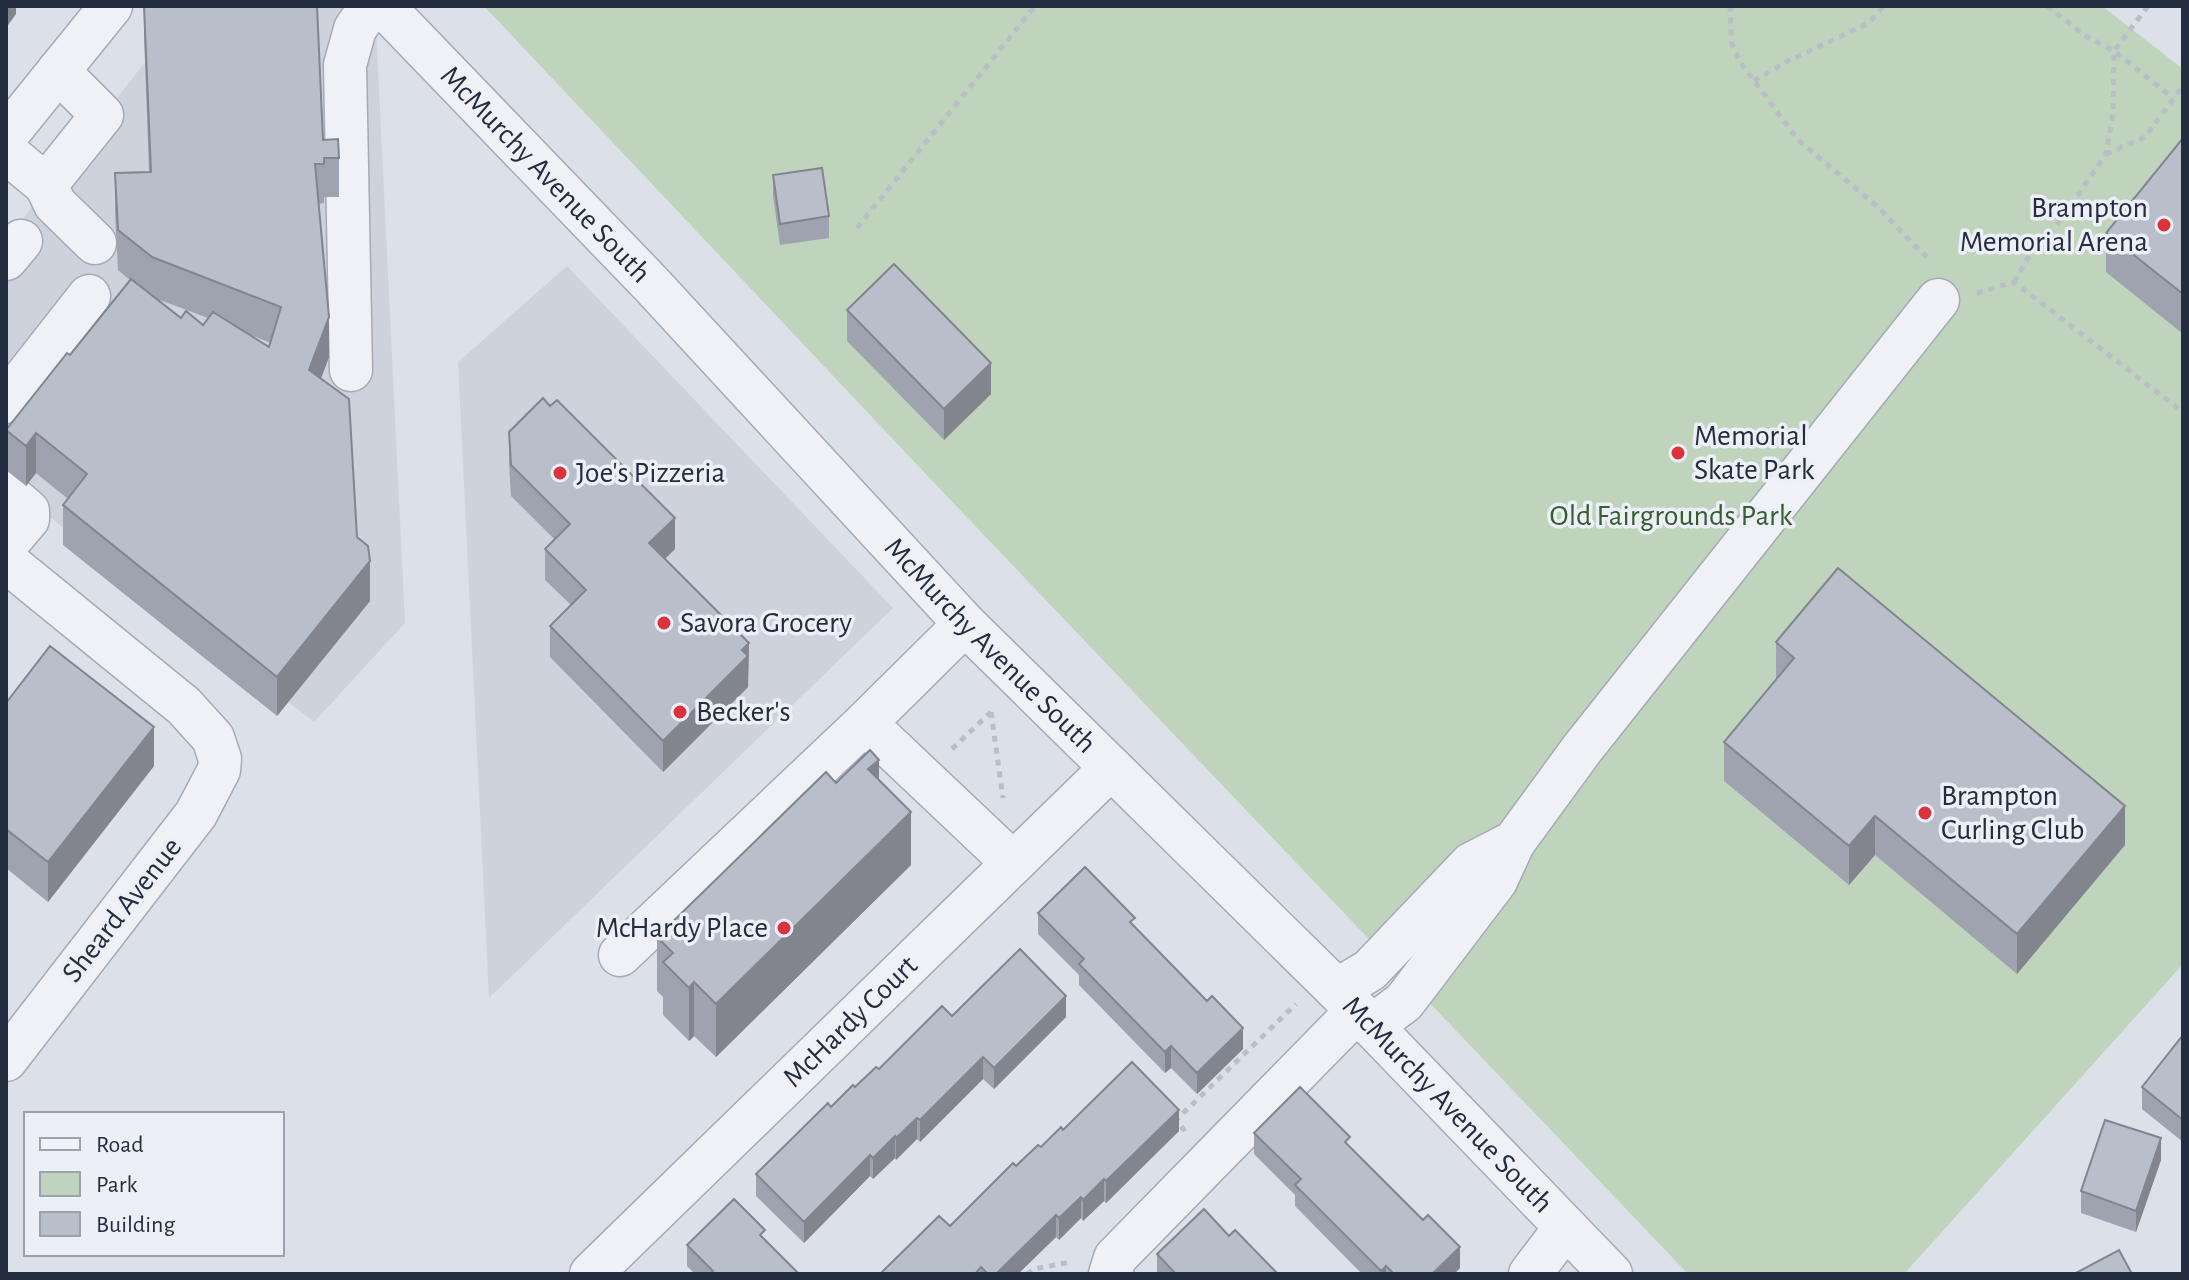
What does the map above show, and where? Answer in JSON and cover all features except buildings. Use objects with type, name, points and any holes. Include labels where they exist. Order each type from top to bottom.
[{"type":"street","points":[[6,136],[111,6]]},
{"type":"street","points":[[351,370],[345,65],[355,29],[371,6]]},
{"type":"street","name":"McMurchy Avenue South","points":[[383,6],[651,284],[965,624],[1355,1009],[1611,1274]]},
{"type":"street","points":[[46,185],[102,115],[58,71]]},
{"type":"street","points":[[6,152],[46,185],[55,204],[95,243]]},
{"type":"street","points":[[1110,1274],[1115,1258],[1355,1009],[1404,1002],[1496,881],[1514,842],[1582,749],[1950,287]]},
{"type":"street","points":[[6,402],[89,296]]},
{"type":"street","points":[[6,492],[28,511],[28,519],[6,545]]},
{"type":"street","name":"Sheard Avenue","points":[[6,561],[184,706],[213,738],[218,750],[219,770],[196,814],[6,1060]]},
{"type":"street","points":[[620,955],[965,624]]},
{"type":"street","points":[[865,723],[1013,863]]},
{"type":"street","name":"McHardy Court","points":[[591,1274],[1111,768]]},
{"type":"street","points":[[1530,1274],[1565,1228]]},
{"type":"path","points":[[857,228],[1035,6]]},
{"type":"path","points":[[1732,6],[1732,44],[1740,62],[1798,140],[1878,207],[1950,287],[2014,282],[2183,412]]},
{"type":"path","points":[[1754,81],[1786,62],[1869,23],[1883,6]]},
{"type":"path","points":[[2047,6],[2084,35],[2114,51],[2173,98]]},
{"type":"path","points":[[2014,282],[2033,249],[2055,228],[2106,154],[2113,113],[2114,51],[2148,6]]},
{"type":"path","points":[[2106,154],[2145,137],[2183,86]]},
{"type":"path","points":[[922,777],[997,705]]},
{"type":"path","points":[[991,712],[1004,803]]},
{"type":"shaded area","points":[[189,6],[352,6],[376,28],[405,623],[314,722],[6,483],[6,240]]},
{"type":"shaded area","points":[[567,266],[893,608],[489,998],[458,362]]},
{"type":"green space","name":"Old Fairgrounds Park","points":[[484,6],[2102,6],[2183,69],[2183,964],[1904,1274],[1688,1274]]},
{"type":"place","name":"Brampton Memorial Arena","points":[[2164,225]]},
{"type":"place","name":"Memorial Skate Park","points":[[1678,453]]},
{"type":"place","name":"Joe's Pizzeria","points":[[560,473]]},
{"type":"place","name":"Savora Grocery","points":[[664,623]]},
{"type":"place","name":"Becker's","points":[[680,712]]},
{"type":"place","name":"Brampton Curling Club","points":[[1925,813]]},
{"type":"place","name":"McHardy Place","points":[[784,928]]}]
